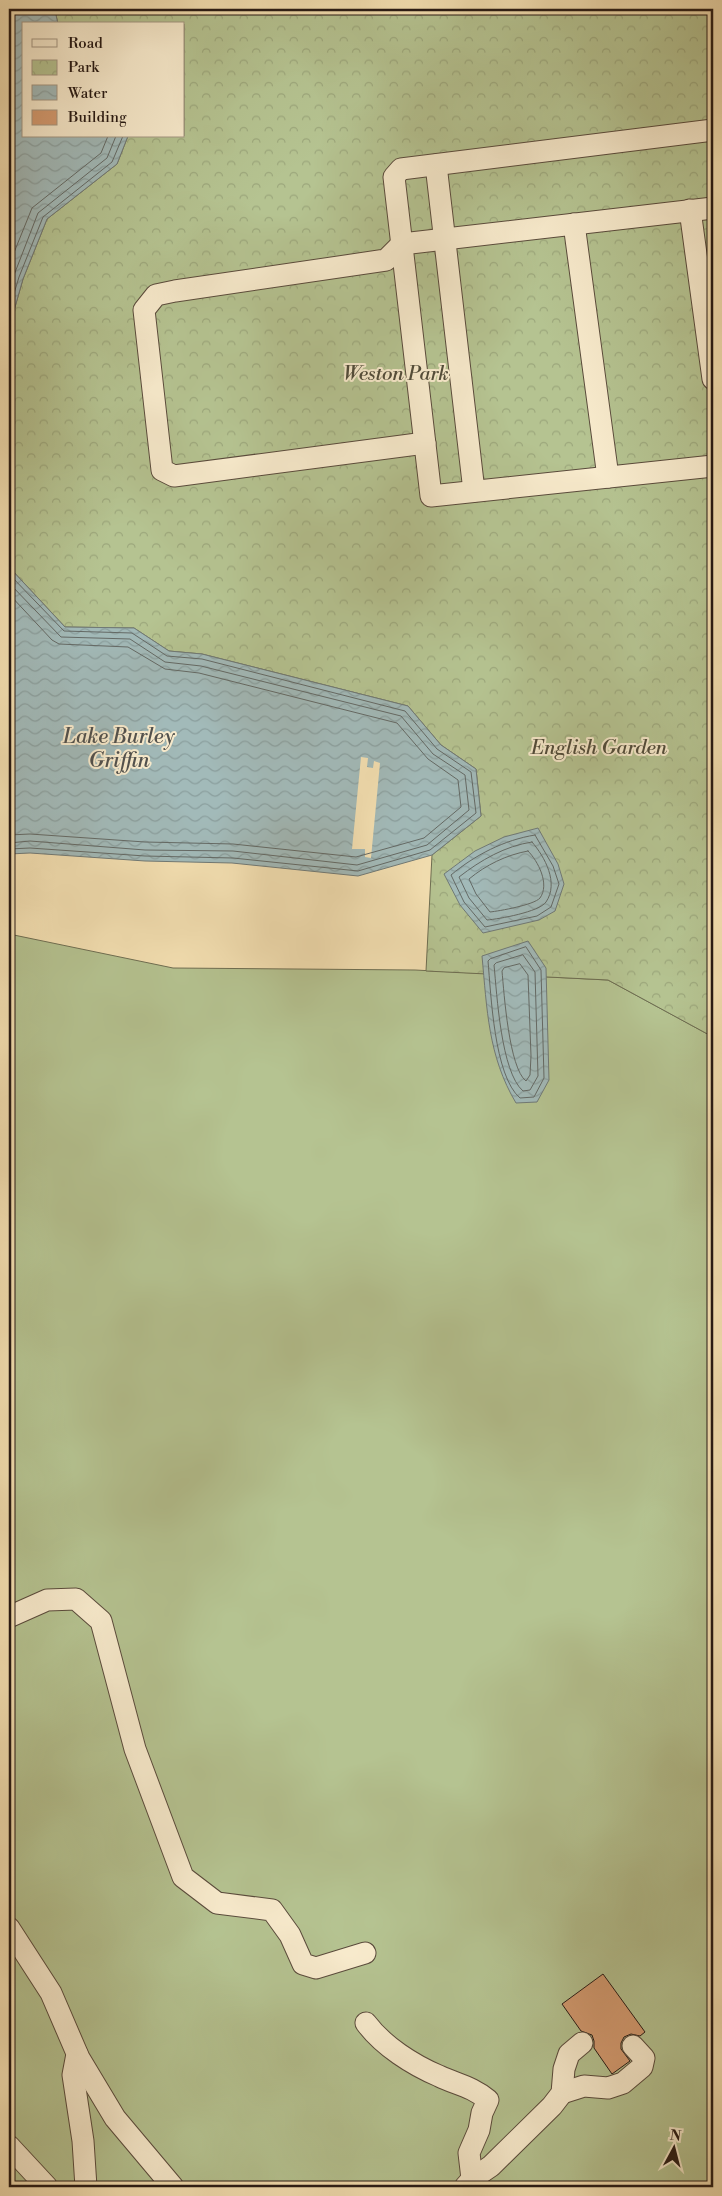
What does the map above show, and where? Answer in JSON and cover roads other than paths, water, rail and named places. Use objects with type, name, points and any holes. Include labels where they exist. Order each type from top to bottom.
[{"type":"lane","points":[[713,130],[401,169],[394,177],[431,496],[713,466]]},
{"type":"lane","points":[[436,165],[474,491]]},
{"type":"lane","points":[[425,443],[174,476],[162,470],[144,310],[156,296],[175,291],[386,260],[402,244],[713,208]]},
{"type":"lane","points":[[690,210],[713,379]]},
{"type":"lane","points":[[574,224],[608,477]]},
{"type":"lane","points":[[10,1613],[47,1600],[76,1599],[101,1620],[135,1749],[183,1877],[217,1903],[272,1910],[290,1936],[303,1964],[316,1968],[365,1953]]},
{"type":"lane","points":[[9,1928],[51,1993],[77,2054],[116,2118],[173,2187]]},
{"type":"lane","points":[[366,2023],[374,2034],[399,2054],[438,2076],[476,2090],[488,2100],[482,2112],[479,2130],[469,2153],[468,2183]]},
{"type":"lane","points":[[468,2183],[491,2166],[552,2106],[562,2092],[564,2069],[569,2054],[582,2043]]},
{"type":"lane","points":[[562,2092],[584,2086],[608,2088],[623,2083],[642,2067],[644,2058],[633,2046]]},
{"type":"lane","points":[[77,2054],[73,2075],[83,2141],[86,2187]]},
{"type":"lane","points":[[9,2146],[47,2187]]},
{"type":"water","points":[[9,9],[58,9],[56,15],[58,22],[22,22],[22,138],[127,138],[117,164],[47,219],[23,279],[9,328]]},
{"type":"water","name":"Lake Burley Griffin","points":[[9,567],[65,627],[134,628],[169,651],[202,654],[408,706],[441,745],[476,769],[481,816],[432,855],[358,876],[232,863],[145,861],[30,853],[9,854]]},
{"type":"water","points":[[538,828],[558,864],[564,884],[555,911],[539,920],[483,933],[460,905],[444,874],[475,851],[504,837]]},
{"type":"water","points":[[528,941],[546,968],[549,1080],[537,1102],[516,1103],[494,1050],[490,1032],[482,956]]},
{"type":"park label","name":"Weston Park","points":[[396,374]]},
{"type":"park label","name":"English Garden","points":[[599,748]]}]
